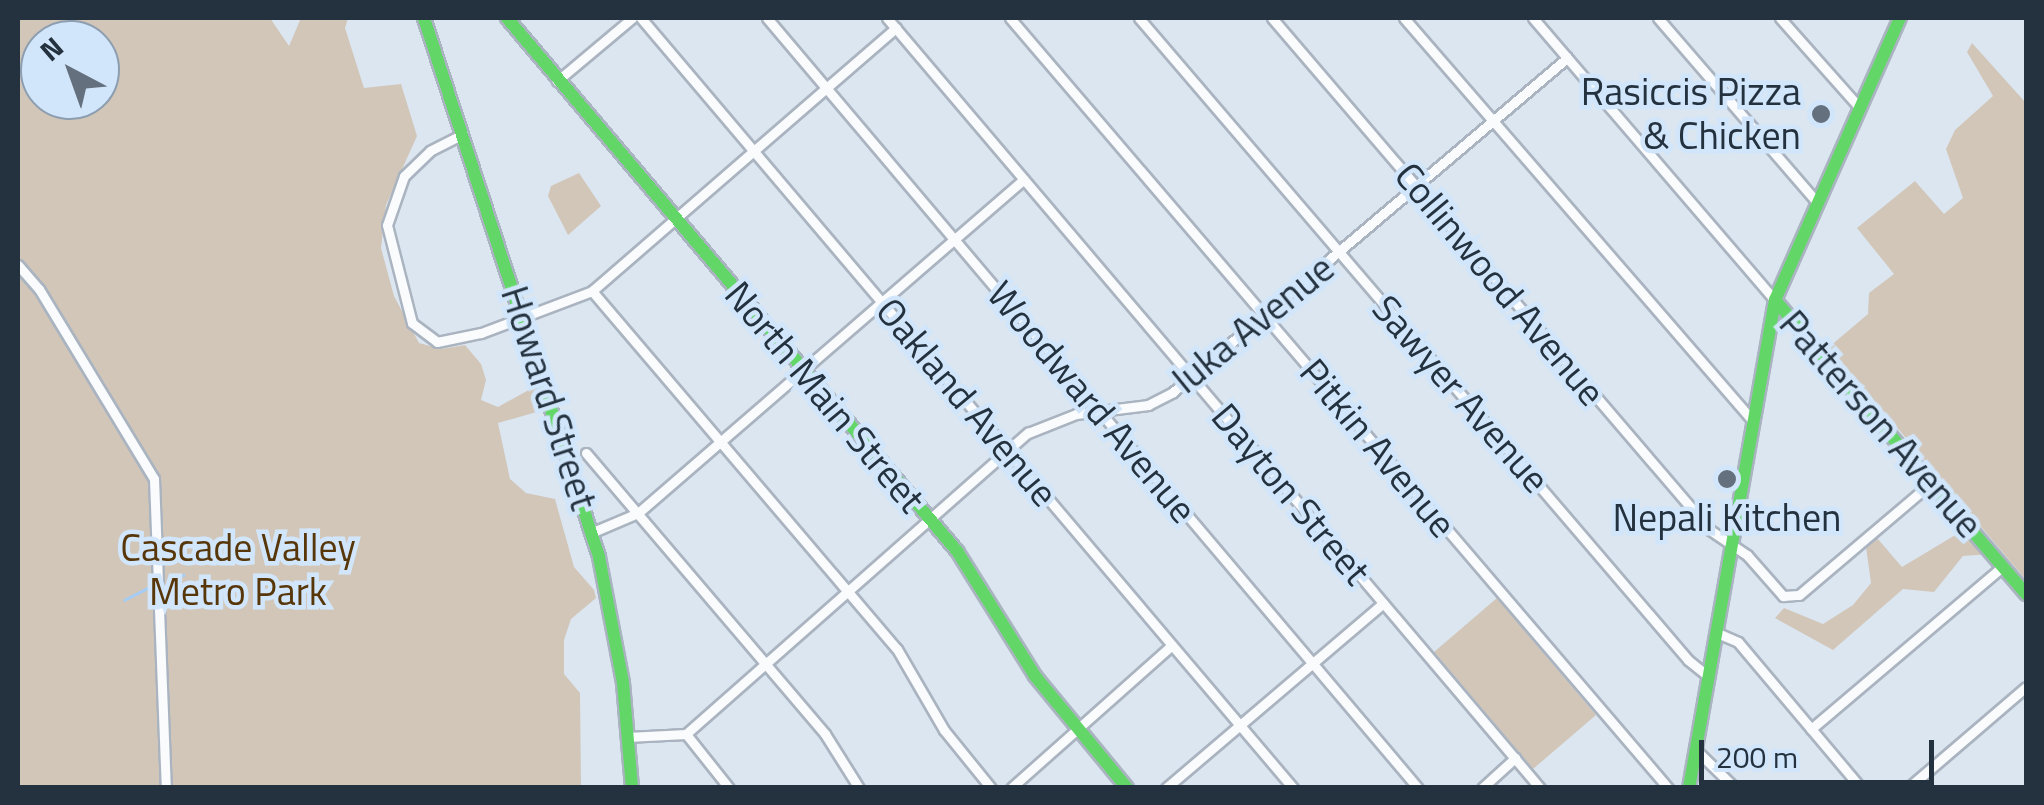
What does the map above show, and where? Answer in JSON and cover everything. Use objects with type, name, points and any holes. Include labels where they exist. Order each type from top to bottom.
[{"type":"main road","name":"Howard Street","points":[[424,18],[593,532],[617,641],[632,788]]},
{"type":"main road","name":"North Main Street","points":[[506,18],[928,518],[1077,729],[1127,788]]},
{"type":"main road","points":[[1689,788],[1775,300],[1900,18]]},
{"type":"main road","name":"Patterson Avenue","points":[[1775,300],[2026,594]]},
{"type":"street","points":[[558,81],[632,18]]},
{"type":"street","name":"Oakland Avenue","points":[[640,18],[1293,788]]},
{"type":"street","name":"Woodward Avenue","points":[[767,18],[1418,788]]},
{"type":"street","name":"Dayton Street","points":[[887,18],[1540,788]]},
{"type":"street","name":"Pitkin Avenue","points":[[1010,18],[1668,788]]},
{"type":"street","name":"Sawyer Avenue","points":[[1139,18],[1688,660],[1708,676]]},
{"type":"street","name":"Collinwood Avenue","points":[[1272,18],[1710,530],[1747,555],[1782,596],[1794,598],[1931,482]]},
{"type":"street","points":[[1404,18],[1753,421]]},
{"type":"street","points":[[1533,18],[1775,300]]},
{"type":"street","points":[[1658,18],[1816,201]]},
{"type":"street","points":[[1780,18],[1860,107]]},
{"type":"street","points":[[464,134],[430,151],[394,193],[386,234],[412,324],[430,340],[456,340],[592,291],[896,28]]},
{"type":"street","name":"Iuka Avenue","points":[[686,734],[1006,449],[1050,421],[1148,405],[1193,377],[1567,58]]},
{"type":"street","points":[[593,532],[638,514],[879,298],[1024,179]]},
{"type":"street","points":[[18,265],[40,289],[154,479],[166,788]]},
{"type":"street","points":[[592,291],[905,659],[944,730],[991,788]]},
{"type":"street","points":[[586,453],[826,734],[859,788]]},
{"type":"street","points":[[1811,728],[2003,566]]},
{"type":"street","points":[[1166,788],[1383,603]]},
{"type":"street","points":[[1715,632],[1738,642],[1862,788]]},
{"type":"street","points":[[1011,788],[1171,646]]},
{"type":"street","points":[[1908,788],[2026,687]]},
{"type":"street","points":[[627,737],[686,734],[729,788]]},
{"type":"street","points":[[1696,750],[1736,788]]},
{"type":"street","points":[[1482,788],[1516,758]]},
{"type":"green space","name":"Cascade Valley Metro Park","points":[[18,18],[270,18],[289,46],[301,18],[348,18],[345,28],[364,88],[401,84],[417,136],[386,205],[381,248],[394,296],[419,343],[441,349],[465,345],[481,364],[486,380],[481,400],[498,407],[536,386],[540,411],[498,423],[510,479],[526,493],[555,499],[574,567],[594,590],[596,598],[571,619],[564,640],[564,674],[580,693],[581,787],[18,787]]},
{"type":"green space","points":[[1972,43],[2026,103],[2026,580],[1829,347],[1868,314],[1869,293],[1894,274],[1857,228],[1915,181],[1944,214],[1963,198],[1946,149],[1955,130],[1993,96],[1967,52]]},
{"type":"green space","points":[[579,173],[601,206],[568,235],[548,196],[551,186]]},
{"type":"green space","points":[[1967,528],[1991,554],[1963,556],[1934,592],[1903,589],[1833,650],[1775,618],[1784,608],[1823,624],[1853,605],[1871,583],[1866,547],[1877,538],[1902,567]]},
{"type":"green space","points":[[1497,598],[1596,715],[1533,769],[1434,652]]},
{"type":"waterway","points":[[168,580],[183,575]]},
{"type":"waterway","points":[[124,600],[151,586]]},
{"type":"traffic: fast","points":[[424,18],[599,557],[623,683],[632,788]]},
{"type":"traffic: fast","points":[[507,18],[957,551],[1035,676],[1127,788]]},
{"type":"traffic: fast","points":[[1689,788],[1775,300],[1900,18]]},
{"type":"traffic: fast","points":[[1775,300],[2026,594]]},
{"type":"place","name":"Rasiccis Pizza & Chicken","points":[[1821,114]]},
{"type":"place","name":"Nepali Kitchen","points":[[1727,479]]}]
